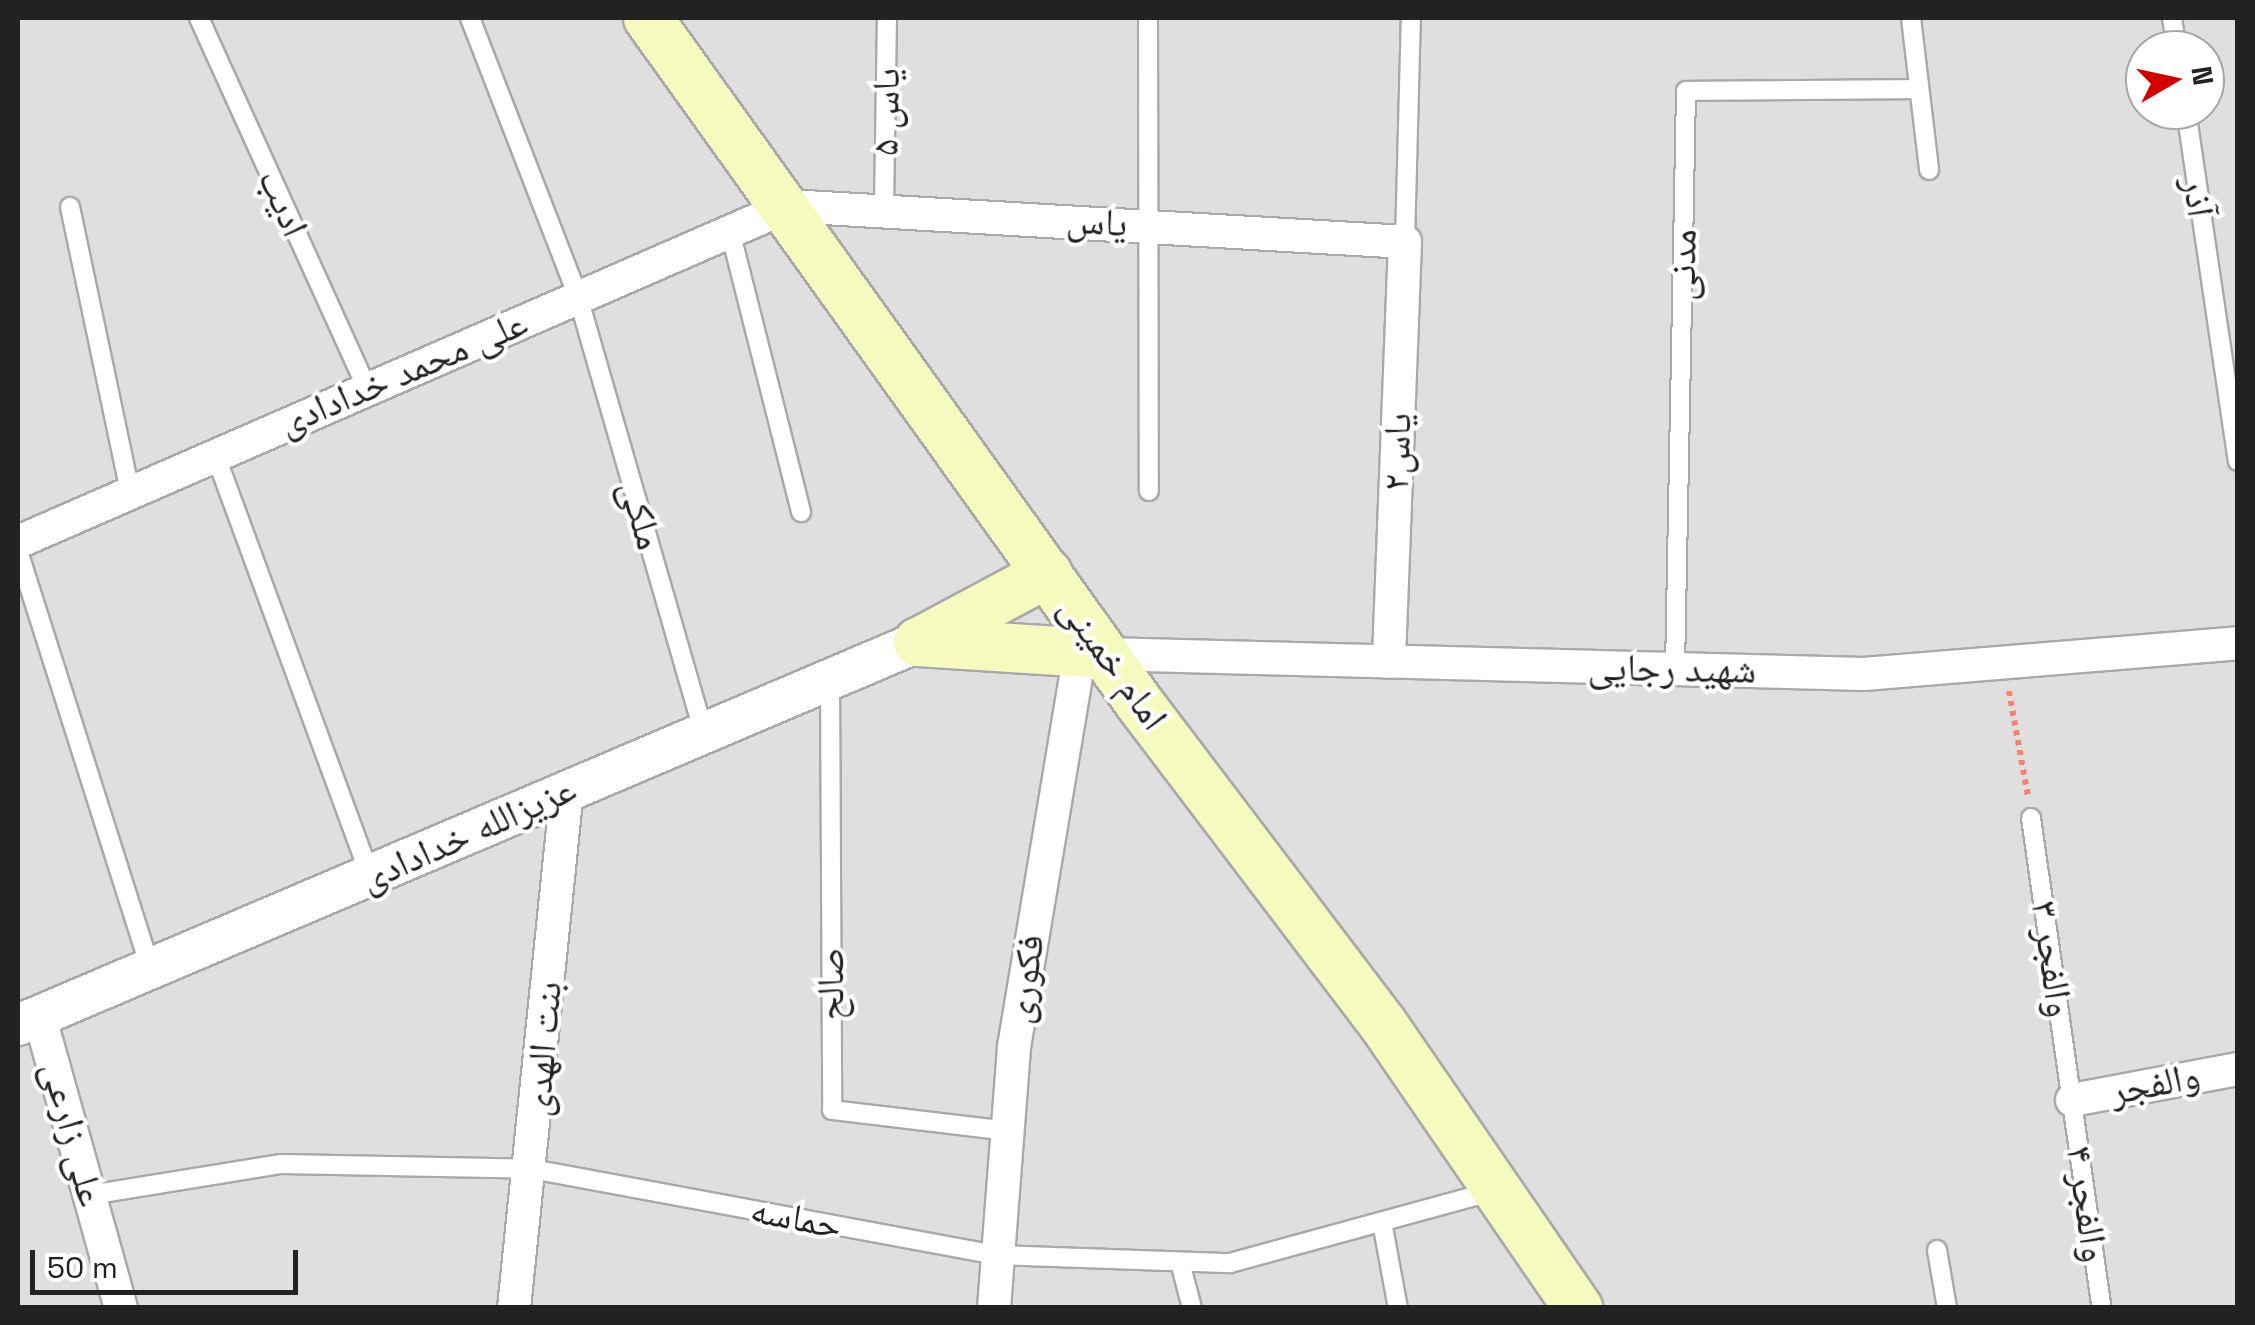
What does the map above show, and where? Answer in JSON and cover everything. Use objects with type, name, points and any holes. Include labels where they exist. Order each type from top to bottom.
[{"type":"main road","name":"امام خمینی","points":[[648,18],[789,206],[1048,573],[1093,654],[1497,1190],[1578,1308]]},
{"type":"main road","points":[[918,642],[1048,573]]},
{"type":"main road","points":[[918,642],[1093,654]]},
{"type":"street","name":"علی محمد خدادادی","points":[[18,542],[789,206]]},
{"type":"street","name":"یاس","points":[[789,206],[884,206],[1405,242]]},
{"type":"street","name":"یاس۲","points":[[1390,662],[1405,242]]},
{"type":"street","name":"عزیزالله خدادادی","points":[[29,1022],[918,642]]},
{"type":"street","name":"شهید رجایی","points":[[1093,654],[1864,674],[2238,643]]},
{"type":"street","name":"فکوری","points":[[994,1308],[1008,1132],[1093,654]]},
{"type":"street","name":"بنت الهدی","points":[[514,1308],[532,1169],[566,790]]},
{"type":"street","name":"علی زارعی","points":[[29,1022],[90,1195],[120,1308]]},
{"type":"street","name":"والفجر","points":[[2072,1100],[2238,1069]]},
{"type":"lane","name":"ادیب","points":[[199,18],[368,388]]},
{"type":"lane","name":"ملکی","points":[[470,18],[578,298],[704,732]]},
{"type":"lane","name":"یاس ۵","points":[[884,206],[887,18]]},
{"type":"lane","points":[[1148,18],[1149,491]]},
{"type":"lane","points":[[1405,242],[1411,18]]},
{"type":"lane","points":[[1910,18],[1929,170]]},
{"type":"lane","name":"مدنی","points":[[1674,669],[1686,92],[1916,89]]},
{"type":"lane","name":"آذر","points":[[2189,130],[2234,406],[2238,462]]},
{"type":"lane","points":[[70,207],[130,491]]},
{"type":"lane","points":[[730,231],[801,512]]},
{"type":"lane","points":[[215,454],[370,878]]},
{"type":"lane","points":[[18,551],[152,972]]},
{"type":"lane","name":"صالح","points":[[830,680],[832,1110],[1008,1132]]},
{"type":"lane","name":"والفجر ۳","points":[[2032,818],[2072,1100]]},
{"type":"lane","name":"والفجر ۴","points":[[2072,1100],[2102,1308]]},
{"type":"lane","name":"حماسه","points":[[90,1195],[282,1164],[532,1169],[998,1256],[1230,1264],[1497,1190]]},
{"type":"lane","points":[[1382,1222],[1398,1308]]},
{"type":"lane","points":[[1938,1250],[1948,1308]]},
{"type":"lane","points":[[1180,1262],[1192,1308]]},
{"type":"path","points":[[2004,663],[2032,818]]},
{"type":"shaded area","points":[[18,18],[2237,18],[2237,1307],[18,1307]]}]
